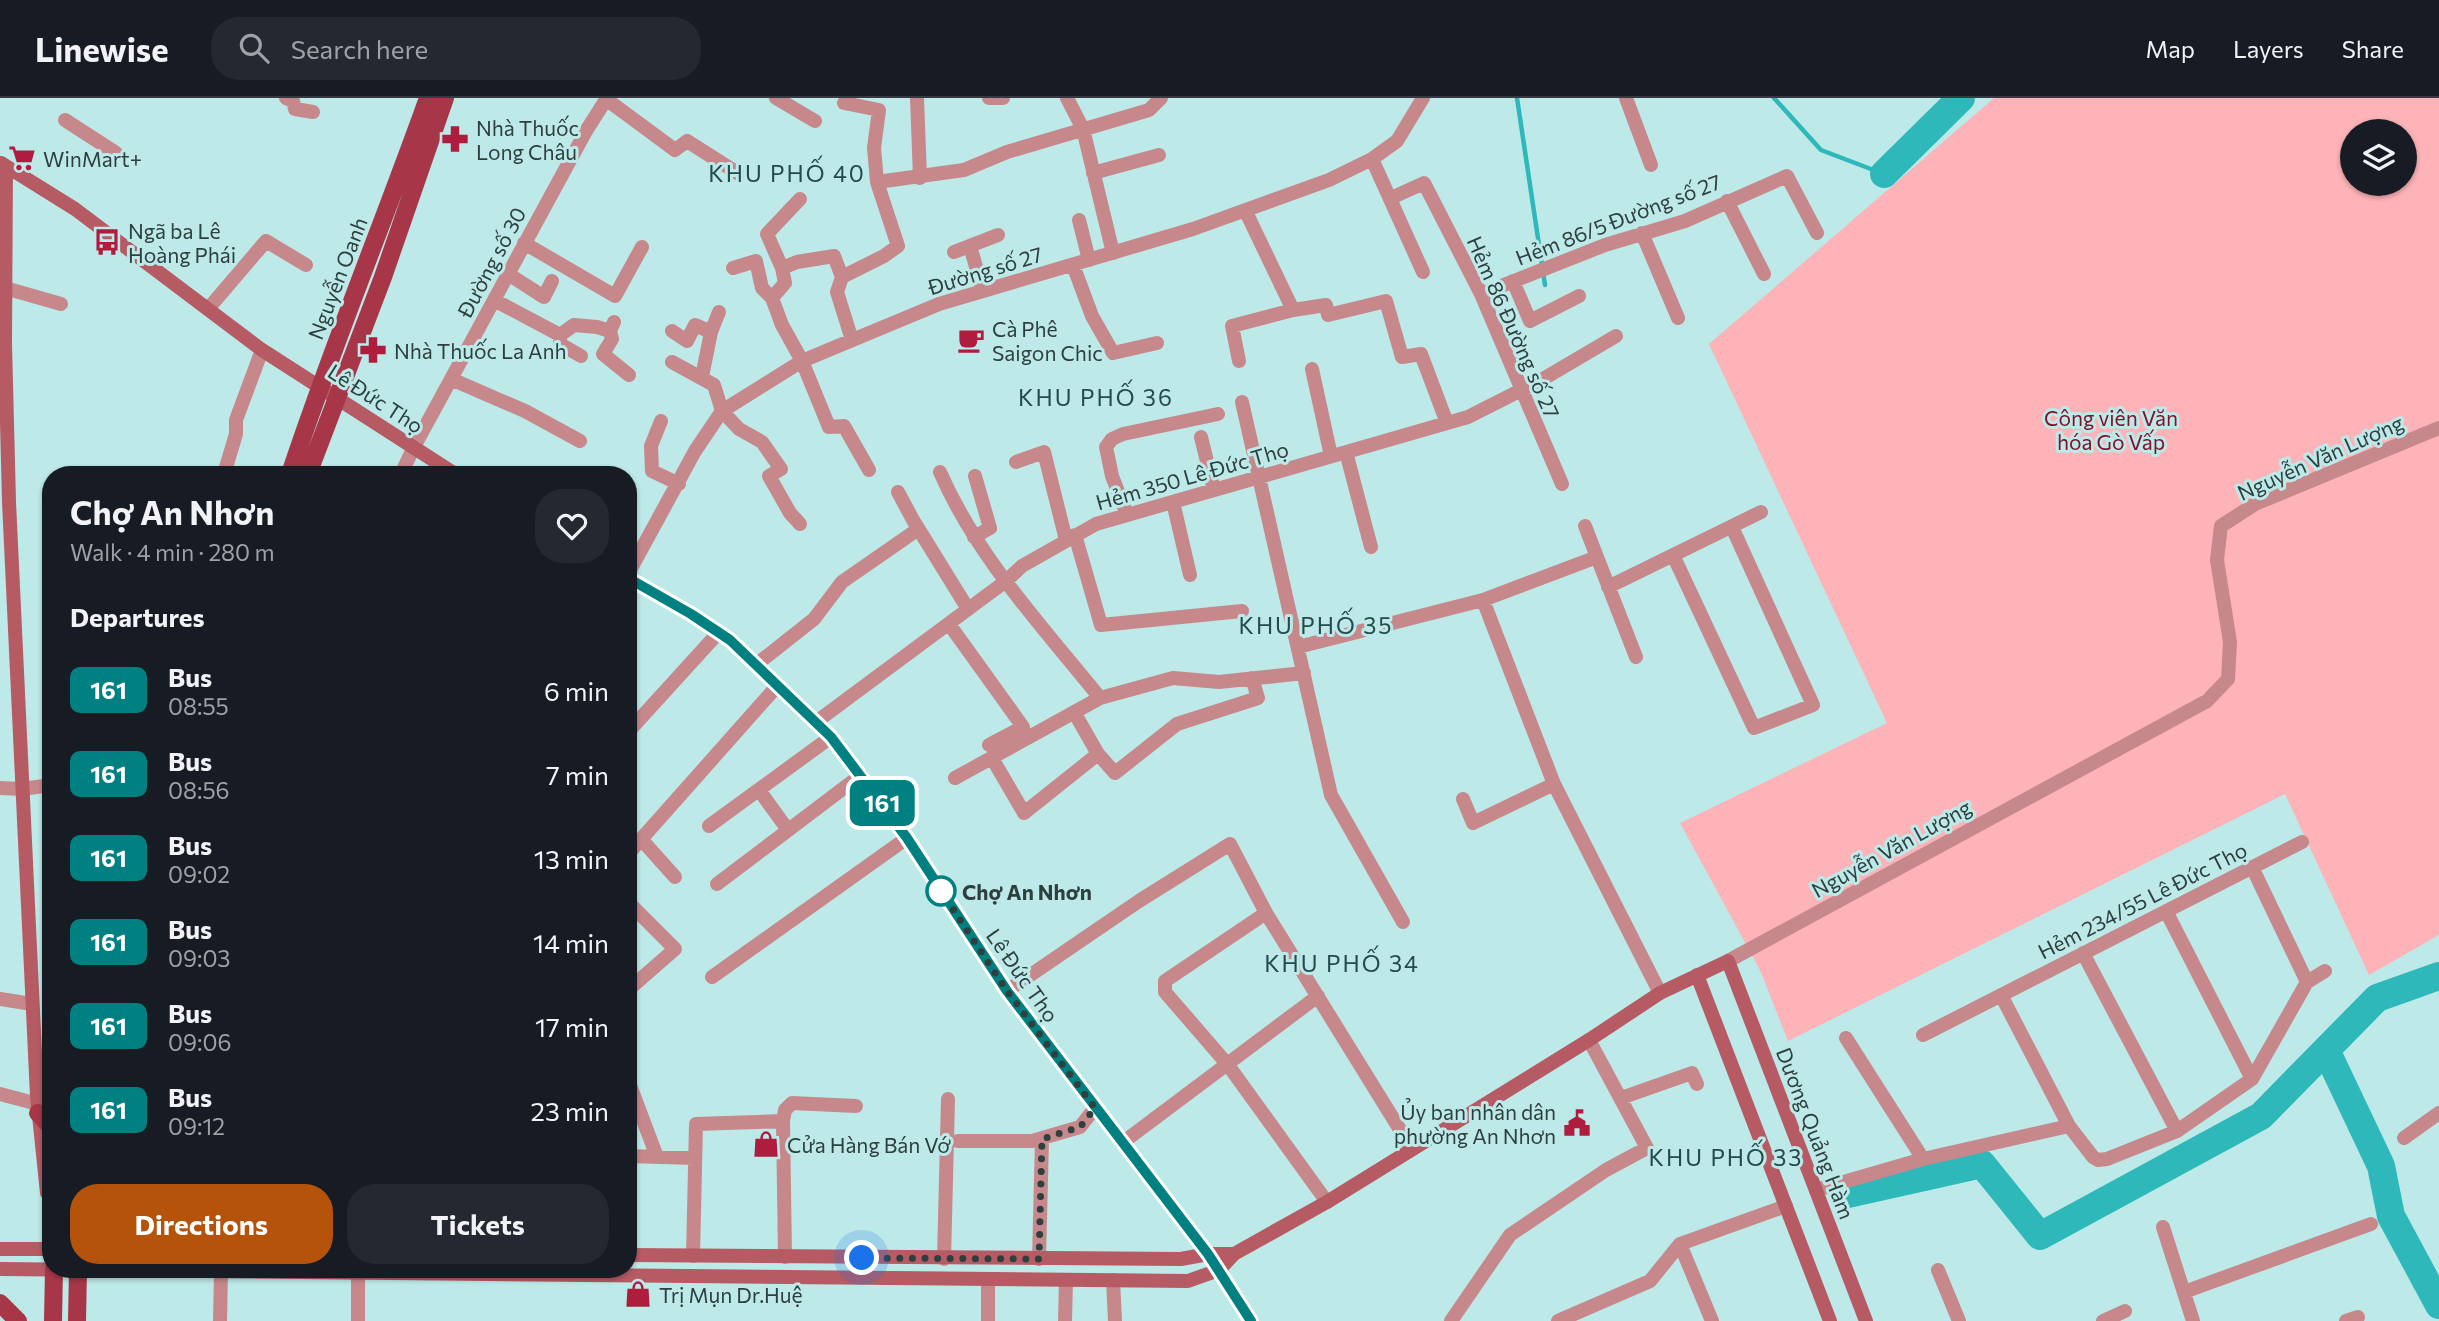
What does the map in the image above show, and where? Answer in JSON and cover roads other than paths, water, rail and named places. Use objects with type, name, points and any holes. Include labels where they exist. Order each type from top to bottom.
[{"type":"main road","name":"Nguyễn Oanh","points":[[293,466],[428,98]]},
{"type":"main road","name":"Nguyễn Oanh","points":[[311,466],[383,277],[445,98]]},
{"type":"main road","points":[[38,1109],[42,1115]]},
{"type":"main road","points":[[53,1321],[54,1278]]},
{"type":"main road","points":[[77,1321],[78,1278]]},
{"type":"main road","points":[[0,1303],[18,1321]]},
{"type":"street","points":[[286,98],[292,101],[295,109],[313,112]]},
{"type":"street","points":[[776,98],[815,121]]},
{"type":"street","points":[[917,98],[920,178]]},
{"type":"street","points":[[989,98],[1003,98]]},
{"type":"street","points":[[1067,98],[1083,129],[1114,253]]},
{"type":"street","points":[[877,182],[964,170],[1007,152],[1149,110],[1161,98]]},
{"type":"street","name":"Đường số 27","points":[[637,560],[695,451],[722,411],[802,361],[939,304],[1246,212],[1329,180],[1373,159],[1397,141],[1423,98]]},
{"type":"street","points":[[1626,98],[1651,165]]},
{"type":"street","points":[[606,99],[675,150],[687,141],[739,174]]},
{"type":"street","name":"Đường số 30","points":[[405,466],[524,243],[606,99]]},
{"type":"street","points":[[842,277],[898,246],[877,182],[874,148],[879,110],[844,103]]},
{"type":"street","points":[[65,120],[116,153]]},
{"type":"street","points":[[1093,173],[1159,155]]},
{"type":"street","points":[[1373,159],[1423,272]]},
{"type":"street","points":[[3,164],[5,502],[42,1146]]},
{"type":"street","name":"Lê Đức Thọ","points":[[3,164],[75,209],[262,350],[443,466]]},
{"type":"street","name":"Hẻm 86/5 Đường số 27","points":[[1481,293],[1605,245],[1685,221],[1787,176],[1817,233]]},
{"type":"street","name":"Hẻm 86 Đường số 27","points":[[1391,198],[1424,183],[1481,293],[1562,484]]},
{"type":"street","points":[[772,298],[785,283],[782,268],[767,234],[800,199]]},
{"type":"street","points":[[1727,201],[1764,274]]},
{"type":"street","points":[[1246,212],[1293,310]]},
{"type":"street","points":[[1079,220],[1089,260]]},
{"type":"street","points":[[1642,233],[1678,318]]},
{"type":"street","points":[[954,253],[998,235]]},
{"type":"street","points":[[208,309],[266,242],[306,265]]},
{"type":"street","points":[[524,243],[615,296],[642,247]]},
{"type":"street","points":[[970,246],[983,291]]},
{"type":"street","points":[[782,268],[797,262],[834,256],[842,277],[837,292],[852,340]]},
{"type":"street","points":[[733,268],[756,261],[762,288],[772,298],[829,427],[844,426],[869,470]]},
{"type":"street","points":[[1073,265],[1092,316],[1113,353],[1157,343]]},
{"type":"street","points":[[508,274],[544,297],[552,281]]},
{"type":"street","points":[[1513,281],[1530,321],[1579,296]]},
{"type":"street","points":[[4,282],[61,304]]},
{"type":"street","points":[[494,300],[560,335]]},
{"type":"street","points":[[1239,361],[1233,326],[1326,304],[1328,315],[1386,301],[1402,357],[1422,354],[1447,423]]},
{"type":"street","points":[[702,377],[711,332],[719,312]]},
{"type":"street","points":[[560,335],[574,325],[612,327],[612,340],[603,354],[629,375]]},
{"type":"street","points":[[671,331],[687,341],[695,325],[711,332]]},
{"type":"street","points":[[560,335],[560,344],[582,356]]},
{"type":"street","name":"Hẻm 350 Lê Đức Thọ","points":[[816,722],[1006,582],[1022,566],[1096,524],[1468,417],[1522,390],[1616,336]]},
{"type":"street","points":[[226,466],[236,434],[236,420],[262,350]]},
{"type":"street","points":[[672,362],[714,385],[722,411],[739,429],[762,442],[781,468],[769,476],[790,513],[800,524]]},
{"type":"street","points":[[1312,369],[1331,456]]},
{"type":"street","points":[[451,379],[525,411],[580,441]]},
{"type":"street","points":[[1242,402],[1331,795],[1403,922]]},
{"type":"street","points":[[1127,515],[1112,476],[1106,447],[1112,439],[1123,434],[1218,414]]},
{"type":"street","points":[[661,421],[651,446],[652,471],[679,484]]},
{"type":"street","name":"Nguyễn Văn Lượng","points":[[637,1274],[1188,1281],[1219,1270],[1234,1254],[1327,1202],[1660,993],[1728,961],[2207,701],[2228,679],[2230,642],[2217,560],[2221,526],[2255,504],[2439,428]]},
{"type":"street","points":[[1201,438],[1214,490]]},
{"type":"street","points":[[1016,462],[1044,452],[1101,625],[1242,611]]},
{"type":"street","points":[[1346,452],[1371,547]]},
{"type":"street","points":[[940,472],[974,537],[1006,582],[1100,698]]},
{"type":"street","points":[[974,537],[990,528],[975,476]]},
{"type":"street","points":[[898,492],[912,520],[968,609]]},
{"type":"street","points":[[1173,502],[1190,575]]},
{"type":"street","points":[[1608,587],[1761,512]]},
{"type":"street","points":[[1585,526],[1636,657]]},
{"type":"street","points":[[1673,555],[1754,728],[1813,705],[1732,527]]},
{"type":"street","points":[[757,664],[814,620],[842,583],[914,532]]},
{"type":"street","points":[[1298,647],[1483,600],[1597,557]]},
{"type":"street","name":"Lê Đức Thọ","points":[[637,582],[719,632],[757,664],[831,737],[907,838],[1007,991],[1208,1254],[1251,1321]]},
{"type":"street","points":[[1483,600],[1554,784],[1660,993]]},
{"type":"street","points":[[949,624],[1023,727],[955,778]]},
{"type":"street","points":[[637,722],[719,632]]},
{"type":"street","points":[[991,751],[1100,698],[1173,678],[1219,682],[1304,673]]},
{"type":"street","points":[[1074,712],[1098,754],[1115,773],[1177,724],[1258,698],[1252,678]]},
{"type":"street","points":[[637,844],[778,685]]},
{"type":"street","points":[[709,826],[831,737]]},
{"type":"street","points":[[991,751],[1024,813],[1098,754]]},
{"type":"street","points":[[717,884],[861,775]]},
{"type":"street","points":[[1463,799],[1473,823],[1554,784]]},
{"type":"street","points":[[1,789],[42,786]]},
{"type":"street","points":[[759,790],[788,830]]},
{"type":"street","points":[[712,977],[907,838]]},
{"type":"street","points":[[641,839],[675,877]]},
{"type":"street","name":"Hẻm 234/55 Lê Đức Thọ","points":[[1923,1035],[2302,842]]},
{"type":"street","points":[[1007,991],[1139,901],[1230,844],[1266,913],[1412,1149]]},
{"type":"street","points":[[2252,867],[2307,982]]},
{"type":"street","points":[[637,910],[675,949],[637,982]]},
{"type":"street","points":[[2165,911],[2252,1079]]},
{"type":"street","points":[[1266,913],[1165,981],[1163,986],[1165,992],[1228,1065],[1327,1202]]},
{"type":"street","points":[[2083,953],[2178,1131]]},
{"type":"street","name":"Dương Quảng Hàm","points":[[1728,961],[1866,1321]]},
{"type":"street","points":[[2001,995],[2069,1126],[2098,1160],[2107,1159],[2178,1131],[2252,1079],[2307,982],[2325,971]]},
{"type":"street","points":[[1698,975],[1830,1321]]},
{"type":"street","points":[[1122,1143],[1318,996]]},
{"type":"street","points":[[0,999],[32,1004]]},
{"type":"street","points":[[1846,1038],[1923,1159]]},
{"type":"street","points":[[1451,1321],[1510,1235],[1606,1170],[1647,1148],[1589,1040]]},
{"type":"street","points":[[1621,1098],[1692,1073],[1698,1084]]},
{"type":"street","points":[[0,1094],[38,1109]]},
{"type":"street","points":[[944,1259],[948,1099]]},
{"type":"street","points":[[785,1257],[785,1110],[792,1103],[856,1105]]},
{"type":"street","points":[[637,1104],[657,1157]]},
{"type":"street","points":[[958,1141],[1032,1142],[1080,1127],[1095,1108]]},
{"type":"street","points":[[2404,1138],[2439,1113]]},
{"type":"street","points":[[693,1256],[696,1124],[783,1121]]},
{"type":"street","points":[[1816,1191],[1923,1159],[2069,1126]]},
{"type":"street","points":[[1039,1259],[1042,1139]]},
{"type":"street","points":[[637,1156],[695,1158]]},
{"type":"street","points":[[1558,1321],[1650,1281],[1680,1244],[1786,1206]]},
{"type":"street","points":[[2184,1292],[2371,1224]]},
{"type":"street","points":[[2163,1227],[2193,1321]]},
{"type":"street","points":[[1680,1244],[1712,1321]]},
{"type":"street","points":[[0,1249],[42,1249]]},
{"type":"street","name":"Nguyễn Văn Lượng","points":[[637,1255],[1181,1259],[1208,1254],[1234,1254]]},
{"type":"street","name":"Nguyễn Văn Lượng","points":[[0,1269],[42,1269]]},
{"type":"street","points":[[1938,1270],[1959,1321]]},
{"type":"street","points":[[220,1321],[221,1278]]},
{"type":"street","points":[[358,1278],[358,1321]]},
{"type":"street","points":[[988,1279],[988,1321]]},
{"type":"street","points":[[1065,1321],[1066,1280]]},
{"type":"street","points":[[1113,1280],[1115,1321]]},
{"type":"street","points":[[2103,1321],[2125,1311]]},
{"type":"waterway","points":[[1517,98],[1545,285]]},
{"type":"waterway","points":[[1774,98],[1821,150],[1884,174]]},
{"type":"waterway","points":[[1884,174],[1961,98]]},
{"type":"waterway","points":[[1843,1195],[1982,1164],[2040,1236],[2261,1116],[2377,998],[2439,976]]},
{"type":"waterway","points":[[2326,1050],[2381,1166],[2391,1216],[2439,1305]]},
{"type":"place","name":"Nhà Thuốc Long Châu","points":[[455,139]]},
{"type":"place","name":"WinMart+","points":[[22,158]]},
{"type":"place","name":"Ngã ba Lê Hoàng Phái","points":[[107,242]]},
{"type":"place","name":"Cà Phê Saigon Chic","points":[[971,340]]},
{"type":"place","name":"Nhà Thuốc La Anh","points":[[373,350]]},
{"type":"place","name":"Chợ An Nhơn","points":[[941,891]]},
{"type":"place","name":"Ủy ban nhân dân phường An Nhơn","points":[[1577,1123]]},
{"type":"place","name":"Cửa Hàng Bán Vớ","points":[[766,1144]]},
{"type":"place","name":"Trị Mụn Dr.Huệ","points":[[638,1294]]},
{"type":"district","name":"KHU PHỐ 40","points":[[787,173]]},
{"type":"district","name":"KHU PHỐ 36","points":[[1096,397]]},
{"type":"district","name":"KHU PHỐ 35","points":[[1316,625]]},
{"type":"district","name":"KHU PHỐ 34","points":[[1342,963]]},
{"type":"district","name":"KHU PHỐ 33","points":[[1726,1157]]},
{"type":"park label","name":"Công viên Văn hóa Gò Vấp","points":[[2111,429]]}]
